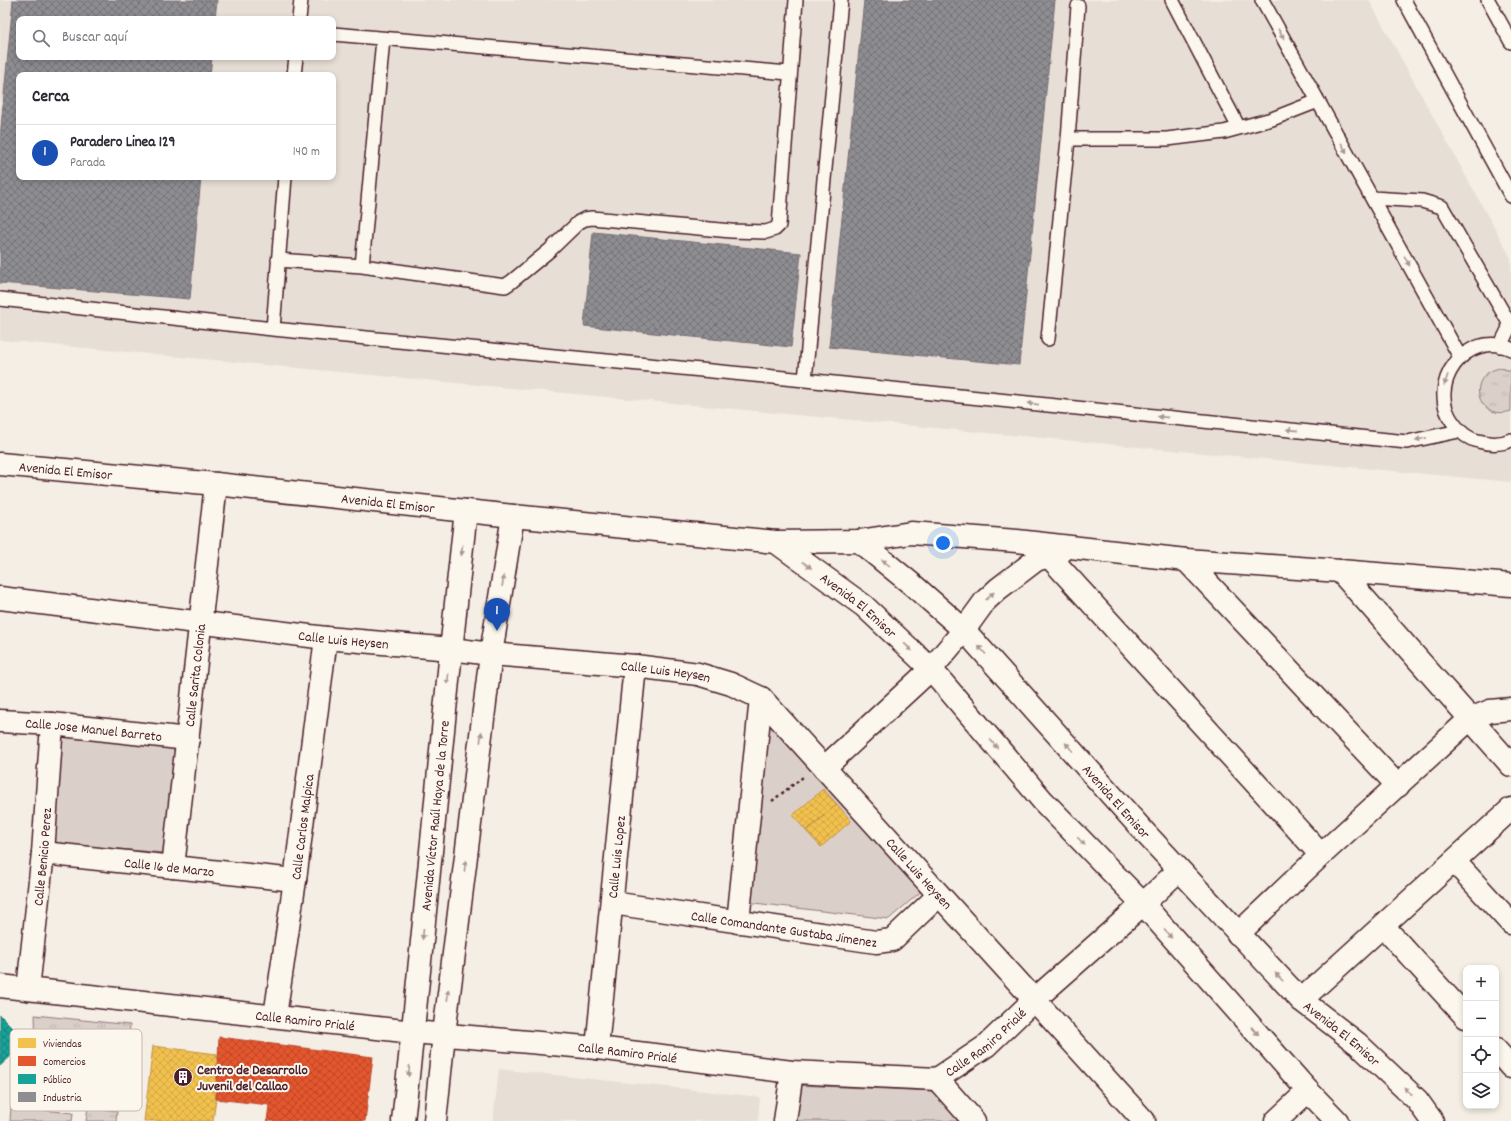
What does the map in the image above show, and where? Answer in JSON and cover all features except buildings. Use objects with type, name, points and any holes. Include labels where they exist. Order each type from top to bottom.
[{"type":"street","name":"Avenida El Emisor","points":[[0,464],[216,484],[513,516],[776,542],[859,541],[914,586],[964,630],[1238,934],[1301,1000],[1358,1044],[1417,1100],[1432,1121]]},
{"type":"street","name":"Calle Sarita Colonia","points":[[173,868],[216,484]]},
{"type":"street","name":"Avenida Víctor Raúl Haya de la Torre","points":[[403,1121],[466,511]]},
{"type":"street","points":[[435,1121],[444,1034],[491,654],[513,516]]},
{"type":"street","points":[[859,541],[911,533],[1017,541],[1186,560],[1340,571],[1511,586]]},
{"type":"street","name":"Avenida El Emisor","points":[[776,542],[864,606],[931,670],[1043,801],[1143,904],[1308,1091],[1337,1121]]},
{"type":"street","points":[[814,772],[931,670],[964,630],[985,601],[998,589],[1036,560],[1048,555],[1075,548]]},
{"type":"street","points":[[1048,555],[1321,855]]},
{"type":"street","points":[[1186,560],[1398,786]]},
{"type":"street","points":[[1340,571],[1511,765]]},
{"type":"street","name":"Calle Luis Heysen","points":[[0,598],[326,638],[635,666],[698,674],[731,684],[761,698],[814,772],[939,894],[1144,1121]]},
{"type":"street","name":"Calle Carlos Malpica","points":[[275,1016],[295,880],[326,638]]},
{"type":"street","name":"Calle Luis Lopez","points":[[597,1048],[635,666]]},
{"type":"street","points":[[738,922],[761,698]]},
{"type":"street","points":[[1238,934],[1321,855],[1470,719],[1490,711],[1511,709]]},
{"type":"street","name":"Calle Jose Manuel Barreto","points":[[0,721],[52,724],[188,739]]},
{"type":"street","name":"Calle Benicio Perez","points":[[28,989],[43,853],[52,724]]},
{"type":"street","points":[[1301,1000],[1511,809]]},
{"type":"street","name":"Calle 16 de Marzo","points":[[43,853],[295,880]]},
{"type":"street","points":[[1454,861],[1511,923]]},
{"type":"street","name":"Calle Ramiro Prialé","points":[[0,986],[413,1032],[597,1048],[792,1072],[937,1079],[986,1046],[1034,1000],[1143,904],[1179,870]]},
{"type":"street","name":"Calle Comandante Gustaba Jimenez","points":[[612,903],[876,942],[892,940],[939,894]]},
{"type":"street","points":[[1383,926],[1463,1014]]},
{"type":"street","points":[[1499,1053],[1511,1067]]},
{"type":"street","points":[[785,1121],[792,1072]]},
{"type":"street","points":[[937,1079],[974,1121]]},
{"type":"street","points":[[1276,1121],[1308,1091]]},
{"type":"lane","points":[[299,16],[301,0]]},
{"type":"lane","points":[[278,260],[362,266],[504,286],[550,250],[579,222],[585,219],[592,218],[731,231],[766,232],[775,229],[779,225],[789,73],[796,0]]},
{"type":"lane","points":[[805,380],[841,0]]},
{"type":"lane","points":[[1172,0],[1239,128]]},
{"type":"lane","points":[[1262,0],[1460,357]]},
{"type":"lane","points":[[1404,0],[1511,196]]},
{"type":"lane","points":[[1488,0],[1511,42]]},
{"type":"lane","points":[[1048,340],[1068,139],[1078,6]]},
{"type":"lane","points":[[336,34],[789,73]]},
{"type":"lane","points":[[362,266],[383,38]]},
{"type":"lane","points":[[294,72],[296,60]]},
{"type":"lane","points":[[1068,139],[1168,139],[1224,132],[1272,120],[1318,101]]},
{"type":"lane","points":[[273,329],[285,180]]},
{"type":"lane","points":[[1372,198],[1422,200],[1442,207],[1508,321],[1509,328],[1507,346],[1490,345],[1475,348],[1460,357],[1450,370],[1446,380],[1444,386],[1444,402],[1449,418],[1459,431],[1474,440],[1490,444],[1511,440]]},
{"type":"lane","points":[[0,299],[273,329],[805,380],[1407,442],[1459,431]]},
{"type":"path","points":[[767,805],[814,772]]},
{"type":"shaded area","points":[[0,0],[1369,0],[1511,258],[1511,482],[0,340]]},
{"type":"shaded area","points":[[499,1069],[760,1097],[758,1121],[493,1121]]},
{"type":"green space","points":[[1500,368],[1511,371],[1511,411],[1499,413],[1490,410],[1483,404],[1479,396],[1479,388],[1482,379],[1489,372]]},
{"type":"green space","points":[[773,722],[924,889],[889,919],[746,902],[765,726]]},
{"type":"green space","points":[[58,729],[176,743],[165,853],[48,843]]},
{"type":"green space","points":[[35,1015],[130,1025],[130,1029],[35,1029]]},
{"type":"green space","points":[[794,1085],[933,1091],[959,1121],[790,1121]]},
{"type":"green space","points":[[11,1111],[52,1111],[73,1113],[72,1121],[10,1121]]},
{"type":"green space","points":[[87,1111],[117,1111],[116,1121],[86,1121]]},
{"type":"place","name":"Paradero Linea 129","points":[[497,631]]},
{"type":"place","name":"Centro de Desarrollo Juvenil del Callao","points":[[183,1077]]}]
